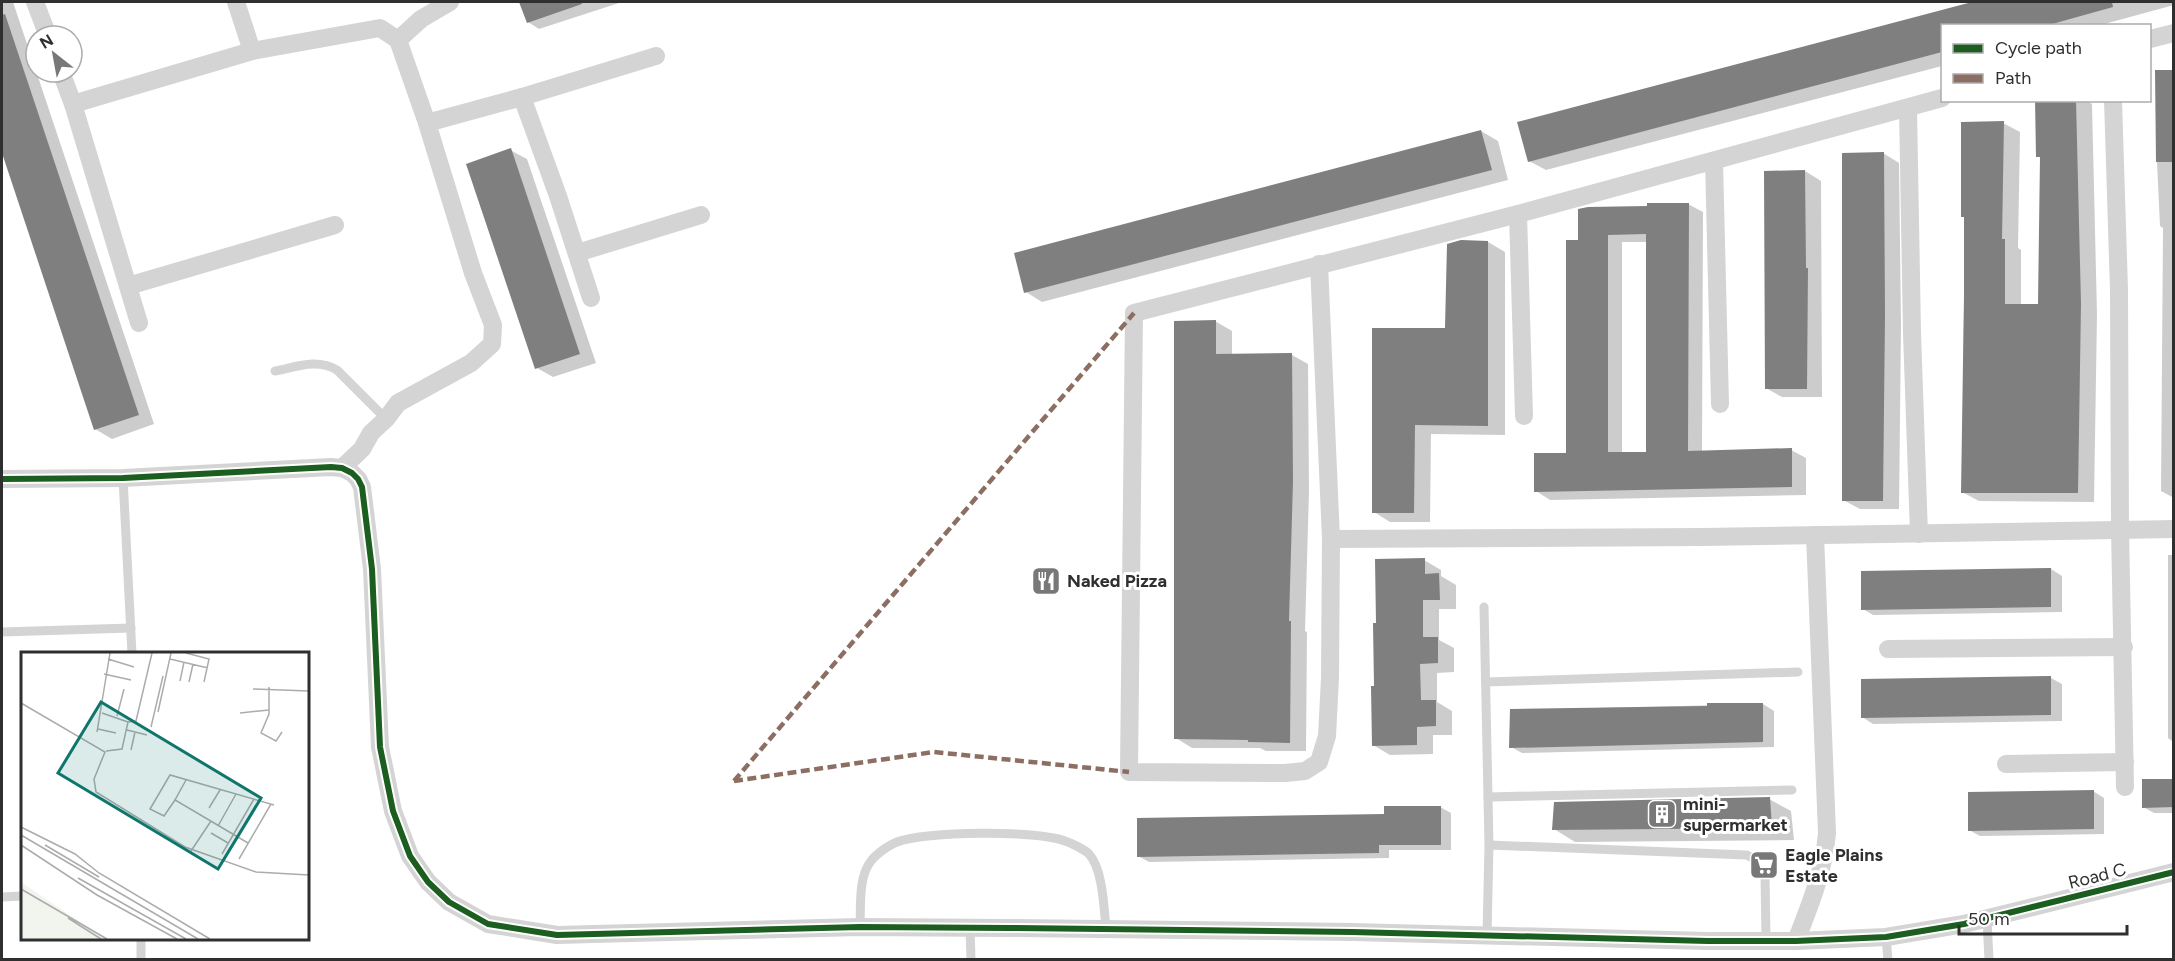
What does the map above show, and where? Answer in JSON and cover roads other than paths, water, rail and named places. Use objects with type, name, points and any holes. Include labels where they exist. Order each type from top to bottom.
[{"type":"street","points":[[35,2],[43,24]]},
{"type":"street","points":[[236,2],[252,51]]},
{"type":"street","points":[[398,40],[421,19],[450,2]]},
{"type":"street","points":[[2,479],[123,478],[342,468],[362,449],[371,433],[398,403],[471,363],[492,344],[493,326],[473,273],[427,123],[398,40],[381,27],[252,51],[73,104]]},
{"type":"street","points":[[2151,39],[2174,33]]},
{"type":"street","points":[[427,123],[656,56]]},
{"type":"street","points":[[66,84],[139,323]]},
{"type":"street","points":[[522,97],[591,298]]},
{"type":"street","points":[[1319,264],[1331,539],[1330,678],[1327,736],[1319,762],[1305,771],[1285,773],[1129,772],[1134,313],[1319,264],[1518,214],[1941,98]]},
{"type":"street","points":[[2113,102],[2120,290],[2121,529],[2126,788]]},
{"type":"street","points":[[1908,108],[1912,333],[1919,534]]},
{"type":"street","points":[[1714,161],[1720,404]]},
{"type":"street","points":[[1518,214],[1524,416]]},
{"type":"street","points":[[577,253],[701,215]]},
{"type":"street","points":[[128,286],[335,225]]},
{"type":"street","name":"Road C","points":[[342,468],[358,479],[362,487],[372,569],[380,747],[393,811],[410,856],[428,882],[449,902],[488,924],[557,935],[860,927],[1106,929],[1766,941],[1886,937],[1987,919],[2174,872]]},
{"type":"street","points":[[1331,539],[1691,537],[2174,529]]},
{"type":"street","points":[[1796,940],[1813,898],[1825,856],[1827,833],[1815,535]]},
{"type":"street","points":[[1888,649],[2124,647]]},
{"type":"street","points":[[2006,764],[2125,762]]},
{"type":"lane","points":[[274,370],[316,363],[328,365],[337,370],[386,419]]},
{"type":"lane","points":[[123,478],[132,652]]},
{"type":"lane","points":[[1484,607],[1489,845],[1487,935]]},
{"type":"lane","points":[[2,632],[131,628]]},
{"type":"lane","points":[[1486,682],[1798,672]]},
{"type":"lane","points":[[1488,797],[1792,790]]},
{"type":"lane","points":[[860,927],[864,871],[872,858],[897,842],[933,835],[972,833],[1030,835],[1064,840],[1089,854],[1101,878],[1106,929]]},
{"type":"lane","points":[[1489,845],[1747,855],[1757,861],[1765,874],[1766,941]]},
{"type":"lane","points":[[2,897],[21,896]]},
{"type":"lane","points":[[1987,919],[1989,960]]},
{"type":"lane","points":[[970,928],[971,960]]},
{"type":"lane","points":[[1886,937],[1888,960]]},
{"type":"lane","points":[[141,940],[141,960]]},
{"type":"place","name":"Naked Pizza","points":[[1046,581]]},
{"type":"place","name":"mini- supermarket","points":[[1662,814]]},
{"type":"place","name":"Eagle Plains Estate","points":[[1764,865]]}]
